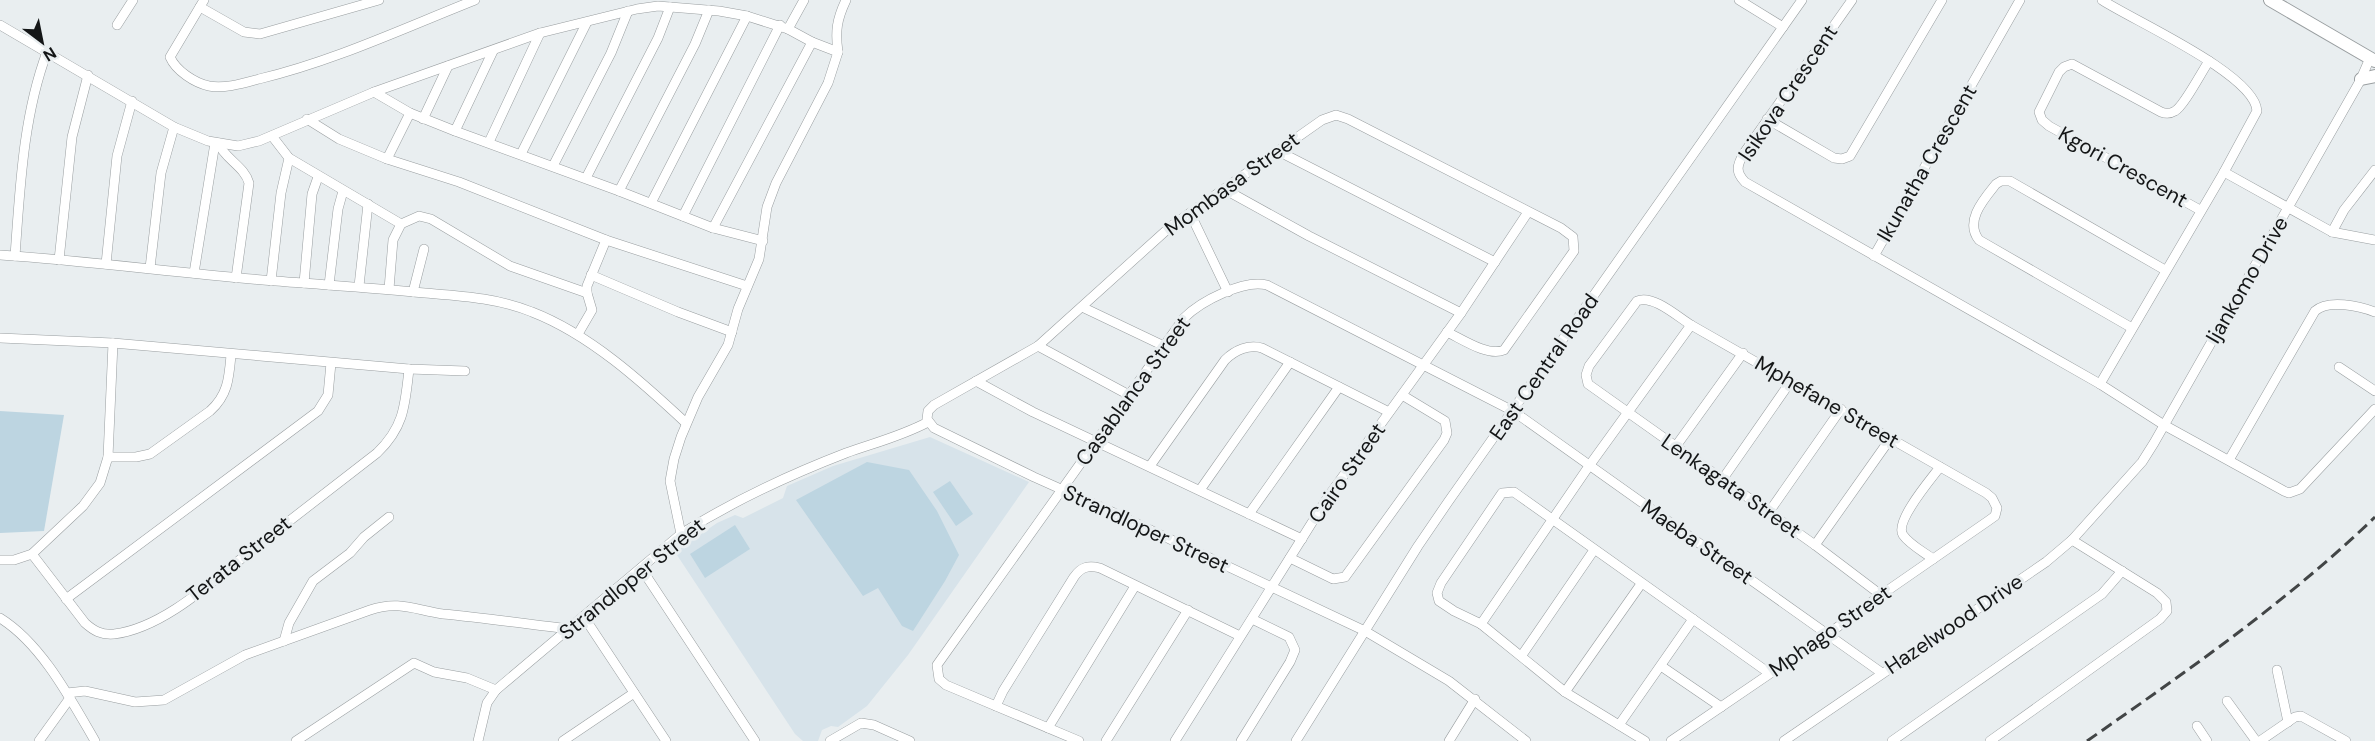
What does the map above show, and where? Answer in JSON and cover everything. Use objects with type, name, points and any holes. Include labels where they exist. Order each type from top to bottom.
[{"type":"main road","points":[[2270,0],[2373,60]]},
{"type":"main road","points":[[2361,79],[2375,76]]},
{"type":"street","points":[[117,25],[132,0]]},
{"type":"street","points":[[380,0],[260,34],[244,32],[202,3],[170,57],[182,72],[200,82],[218,86],[234,84],[278,75],[333,57],[475,0]]},
{"type":"street","points":[[683,216],[784,27],[804,0]]},
{"type":"street","points":[[681,534],[670,481],[674,459],[686,423],[698,397],[728,345],[763,241],[767,207],[776,183],[828,83],[838,52],[835,33],[837,20],[846,0]]},
{"type":"street","name":"East Central Road","points":[[1296,741],[1418,546],[1802,0]]},
{"type":"street","name":"Isikova Crescent","points":[[1852,0],[1767,119],[1740,159],[1737,169],[1740,177],[1756,189],[1874,256]]},
{"type":"street","points":[[1767,119],[1834,158],[1842,159],[1850,156],[1941,0]]},
{"type":"street","name":"Ikunatha Crescent","points":[[2020,0],[1874,256],[2100,384],[2164,425],[2284,491],[2295,492],[2375,409]]},
{"type":"street","points":[[2100,384],[2256,116],[2257,106],[2232,77],[2209,61],[2102,0]]},
{"type":"street","points":[[1745,1],[1783,27]]},
{"type":"street","points":[[1,27],[174,126],[217,143],[238,146],[272,136],[374,92],[540,33],[646,7],[709,10],[747,16],[784,27],[812,42],[838,52]]},
{"type":"street","points":[[586,178],[658,38],[670,7]]},
{"type":"street","points":[[619,190],[695,44],[709,10]]},
{"type":"street","points":[[553,166],[614,46],[628,11]]},
{"type":"street","points":[[651,203],[747,16]]},
{"type":"street","points":[[521,154],[587,22]]},
{"type":"street","points":[[489,142],[540,33]]},
{"type":"street","points":[[713,228],[812,42]]},
{"type":"street","points":[[455,131],[493,51]]},
{"type":"street","points":[[15,256],[18,209],[30,112],[34,90],[47,52]]},
{"type":"street","name":"Ijankomo Drive","points":[[2113,493],[2142,462],[2373,60]]},
{"type":"street","name":"Kgori Crescent","points":[[2200,210],[2049,126],[2042,120],[2039,112],[2059,72],[2067,65],[2073,64],[2161,112],[2170,113],[2182,104],[2209,61]]},
{"type":"street","points":[[423,119],[448,66]]},
{"type":"street","points":[[59,260],[72,137],[88,75]]},
{"type":"street","points":[[374,92],[423,119],[619,190],[713,228],[763,241]]},
{"type":"street","points":[[106,264],[117,156],[132,101]]},
{"type":"street","points":[[387,159],[410,113]]},
{"type":"street","name":"Mombasa Street","points":[[929,423],[927,415],[930,408],[1038,346],[1170,227],[1322,120],[1333,116],[1340,116],[1561,228],[1574,240],[1574,251],[1568,261],[1504,350],[1489,351],[1447,332]]},
{"type":"street","points":[[308,119],[339,139],[387,159],[459,182],[606,240],[747,286]]},
{"type":"street","points":[[150,268],[161,172],[174,126]]},
{"type":"street","points":[[272,136],[289,158],[401,224]]},
{"type":"street","points":[[194,273],[217,143]]},
{"type":"street","points":[[217,143],[225,155],[247,176],[249,183],[236,278]]},
{"type":"street","points":[[1278,151],[1495,262]]},
{"type":"street","points":[[271,281],[281,193],[289,158]]},
{"type":"street","points":[[2332,232],[2348,205],[2375,170]]},
{"type":"street","points":[[2224,172],[2332,232],[2375,240]]},
{"type":"street","points":[[304,283],[312,195],[318,177]]},
{"type":"street","points":[[2133,328],[1979,240],[1973,228],[1975,217],[1996,184],[2001,181],[2010,181],[2165,270]]},
{"type":"street","points":[[1224,189],[1309,236],[1461,313]]},
{"type":"street","points":[[329,285],[338,209],[343,191]]},
{"type":"street","points":[[359,286],[368,204]]},
{"type":"street","name":"Cairo Street","points":[[1175,741],[1302,538],[1461,313],[1528,212]]},
{"type":"street","points":[[1190,213],[1228,292]]},
{"type":"street","points":[[388,289],[393,240],[401,224],[419,216],[431,219],[510,266],[586,293]]},
{"type":"street","points":[[578,334],[592,310],[586,293],[591,274],[606,240]]},
{"type":"street","points":[[413,292],[424,249]]},
{"type":"street","points":[[0,255],[236,278],[359,286],[478,298],[513,305],[547,318],[578,334],[634,376],[686,423]]},
{"type":"street","points":[[591,274],[678,312],[732,332]]},
{"type":"street","name":"Casablanca Street","points":[[996,706],[946,685],[939,678],[937,669],[940,660],[1184,318],[1195,307],[1250,283],[1267,285],[1513,411]]},
{"type":"street","name":"Mphefane Street","points":[[1586,375],[1589,366],[1637,301],[1643,298],[1654,302],[1841,409],[1992,498],[1996,503],[1997,512],[1989,521]]},
{"type":"street","points":[[2229,460],[2315,311],[2329,305],[2361,308],[2375,312]]},
{"type":"street","points":[[1082,307],[1164,346]]},
{"type":"street","points":[[1481,624],[1589,466],[1629,414],[1691,325]]},
{"type":"street","points":[[0,338],[113,344],[409,369],[465,371]]},
{"type":"street","points":[[0,560],[14,560],[32,555],[93,494],[103,477],[108,457],[113,344]]},
{"type":"street","points":[[1038,346],[1129,395]]},
{"type":"street","points":[[1150,466],[1231,354],[1254,346],[1389,412]]},
{"type":"street","points":[[1676,446],[1743,353]]},
{"type":"street","points":[[108,457],[136,457],[150,454],[210,411],[219,403],[227,388],[231,355]]},
{"type":"street","points":[[1200,490],[1290,362]]},
{"type":"street","points":[[66,599],[318,411],[328,395],[331,363]]},
{"type":"street","points":[[2339,368],[2375,391]]},
{"type":"street","name":"Terata Street","points":[[32,555],[85,623],[94,631],[103,634],[123,632],[168,613],[368,460],[388,442],[402,418],[409,369]]},
{"type":"street","name":"Lenkagata Street","points":[[1586,375],[1592,388],[1815,544],[1881,595]]},
{"type":"street","points":[[976,381],[1034,412],[1302,538]]},
{"type":"street","points":[[1722,480],[1791,381]]},
{"type":"street","points":[[1249,514],[1339,387]]},
{"type":"street","points":[[1290,558],[1333,579],[1345,577],[1444,440],[1447,433],[1445,421],[1402,395]]},
{"type":"street","points":[[1769,512],[1841,409]]},
{"type":"street","name":"Maeba Street","points":[[1513,411],[1882,674]]},
{"type":"street","name":"Strandloper Street","points":[[478,741],[487,703],[496,690],[681,534],[713,514],[779,481],[847,453],[906,434],[929,423],[1061,489],[1365,631],[1449,681],[1526,741]]},
{"type":"street","points":[[1815,544],[1890,439]]},
{"type":"street","points":[[1933,559],[1903,535],[1901,527],[1905,517],[1940,467]]},
{"type":"street","points":[[1645,741],[1565,692],[1481,624],[1454,612],[1439,601],[1437,593],[1441,583],[1502,493],[1514,492],[1769,673]]},
{"type":"street","name":"Hazelwood Drive","points":[[1784,741],[2046,562],[2072,540],[2113,493]]},
{"type":"street","points":[[284,641],[293,614],[313,580],[350,552],[364,537],[389,517]]},
{"type":"street","name":"Mphago Street","points":[[1671,741],[1989,521]]},
{"type":"street","points":[[1990,741],[2166,613],[2168,606],[2162,597],[2072,540]]},
{"type":"street","points":[[1522,656],[1594,550]]},
{"type":"street","points":[[1079,741],[996,706],[1003,691],[1080,570],[1096,567],[1240,636]]},
{"type":"street","points":[[641,568],[755,741]]},
{"type":"street","points":[[1892,741],[2102,594],[2122,571]]},
{"type":"street","points":[[1565,692],[1641,584]]},
{"type":"street","points":[[1048,728],[1136,586]]},
{"type":"street","points":[[39,741],[68,695],[84,691],[135,702],[164,700],[231,662],[379,607],[398,605],[435,613],[569,628]]},
{"type":"street","points":[[1106,741],[1188,610]]},
{"type":"street","points":[[584,617],[666,741]]},
{"type":"street","points":[[0,618],[23,636],[68,695],[95,741]]},
{"type":"street","points":[[1241,741],[1290,662],[1295,650],[1289,637],[1251,619]]},
{"type":"street","points":[[1618,725],[1693,619]]},
{"type":"street","points":[[296,741],[414,663],[434,672],[467,678],[496,690]]},
{"type":"street","points":[[1661,666],[1721,707]]},
{"type":"street","points":[[2277,670],[2288,722]]},
{"type":"street","points":[[563,741],[634,693]]},
{"type":"street","points":[[1449,741],[1475,699]]},
{"type":"street","points":[[2227,701],[2258,741],[2298,716],[2308,718],[2346,741]]},
{"type":"street","points":[[830,741],[861,723],[874,725],[910,741]]},
{"type":"street","points":[[2197,726],[2207,741]]},
{"type":"shaded area","points":[[0,411],[64,415],[44,531],[0,533]]},
{"type":"shaded area","points":[[930,437],[1029,482],[908,655],[867,706],[838,727],[831,726],[822,730],[818,741],[803,741],[795,734],[675,552],[717,523],[735,515],[743,518],[783,498],[787,486],[833,466]]},
{"type":"shaded area","points":[[867,462],[909,470],[937,511],[959,555],[913,631],[902,626],[878,588],[863,596],[796,500]]},
{"type":"shaded area","points":[[950,481],[973,514],[956,526],[933,492]]},
{"type":"shaded area","points":[[735,525],[750,549],[705,578],[690,554]]},
{"type":"railway","points":[[2087,741],[2236,635],[2307,578],[2375,517]]}]
